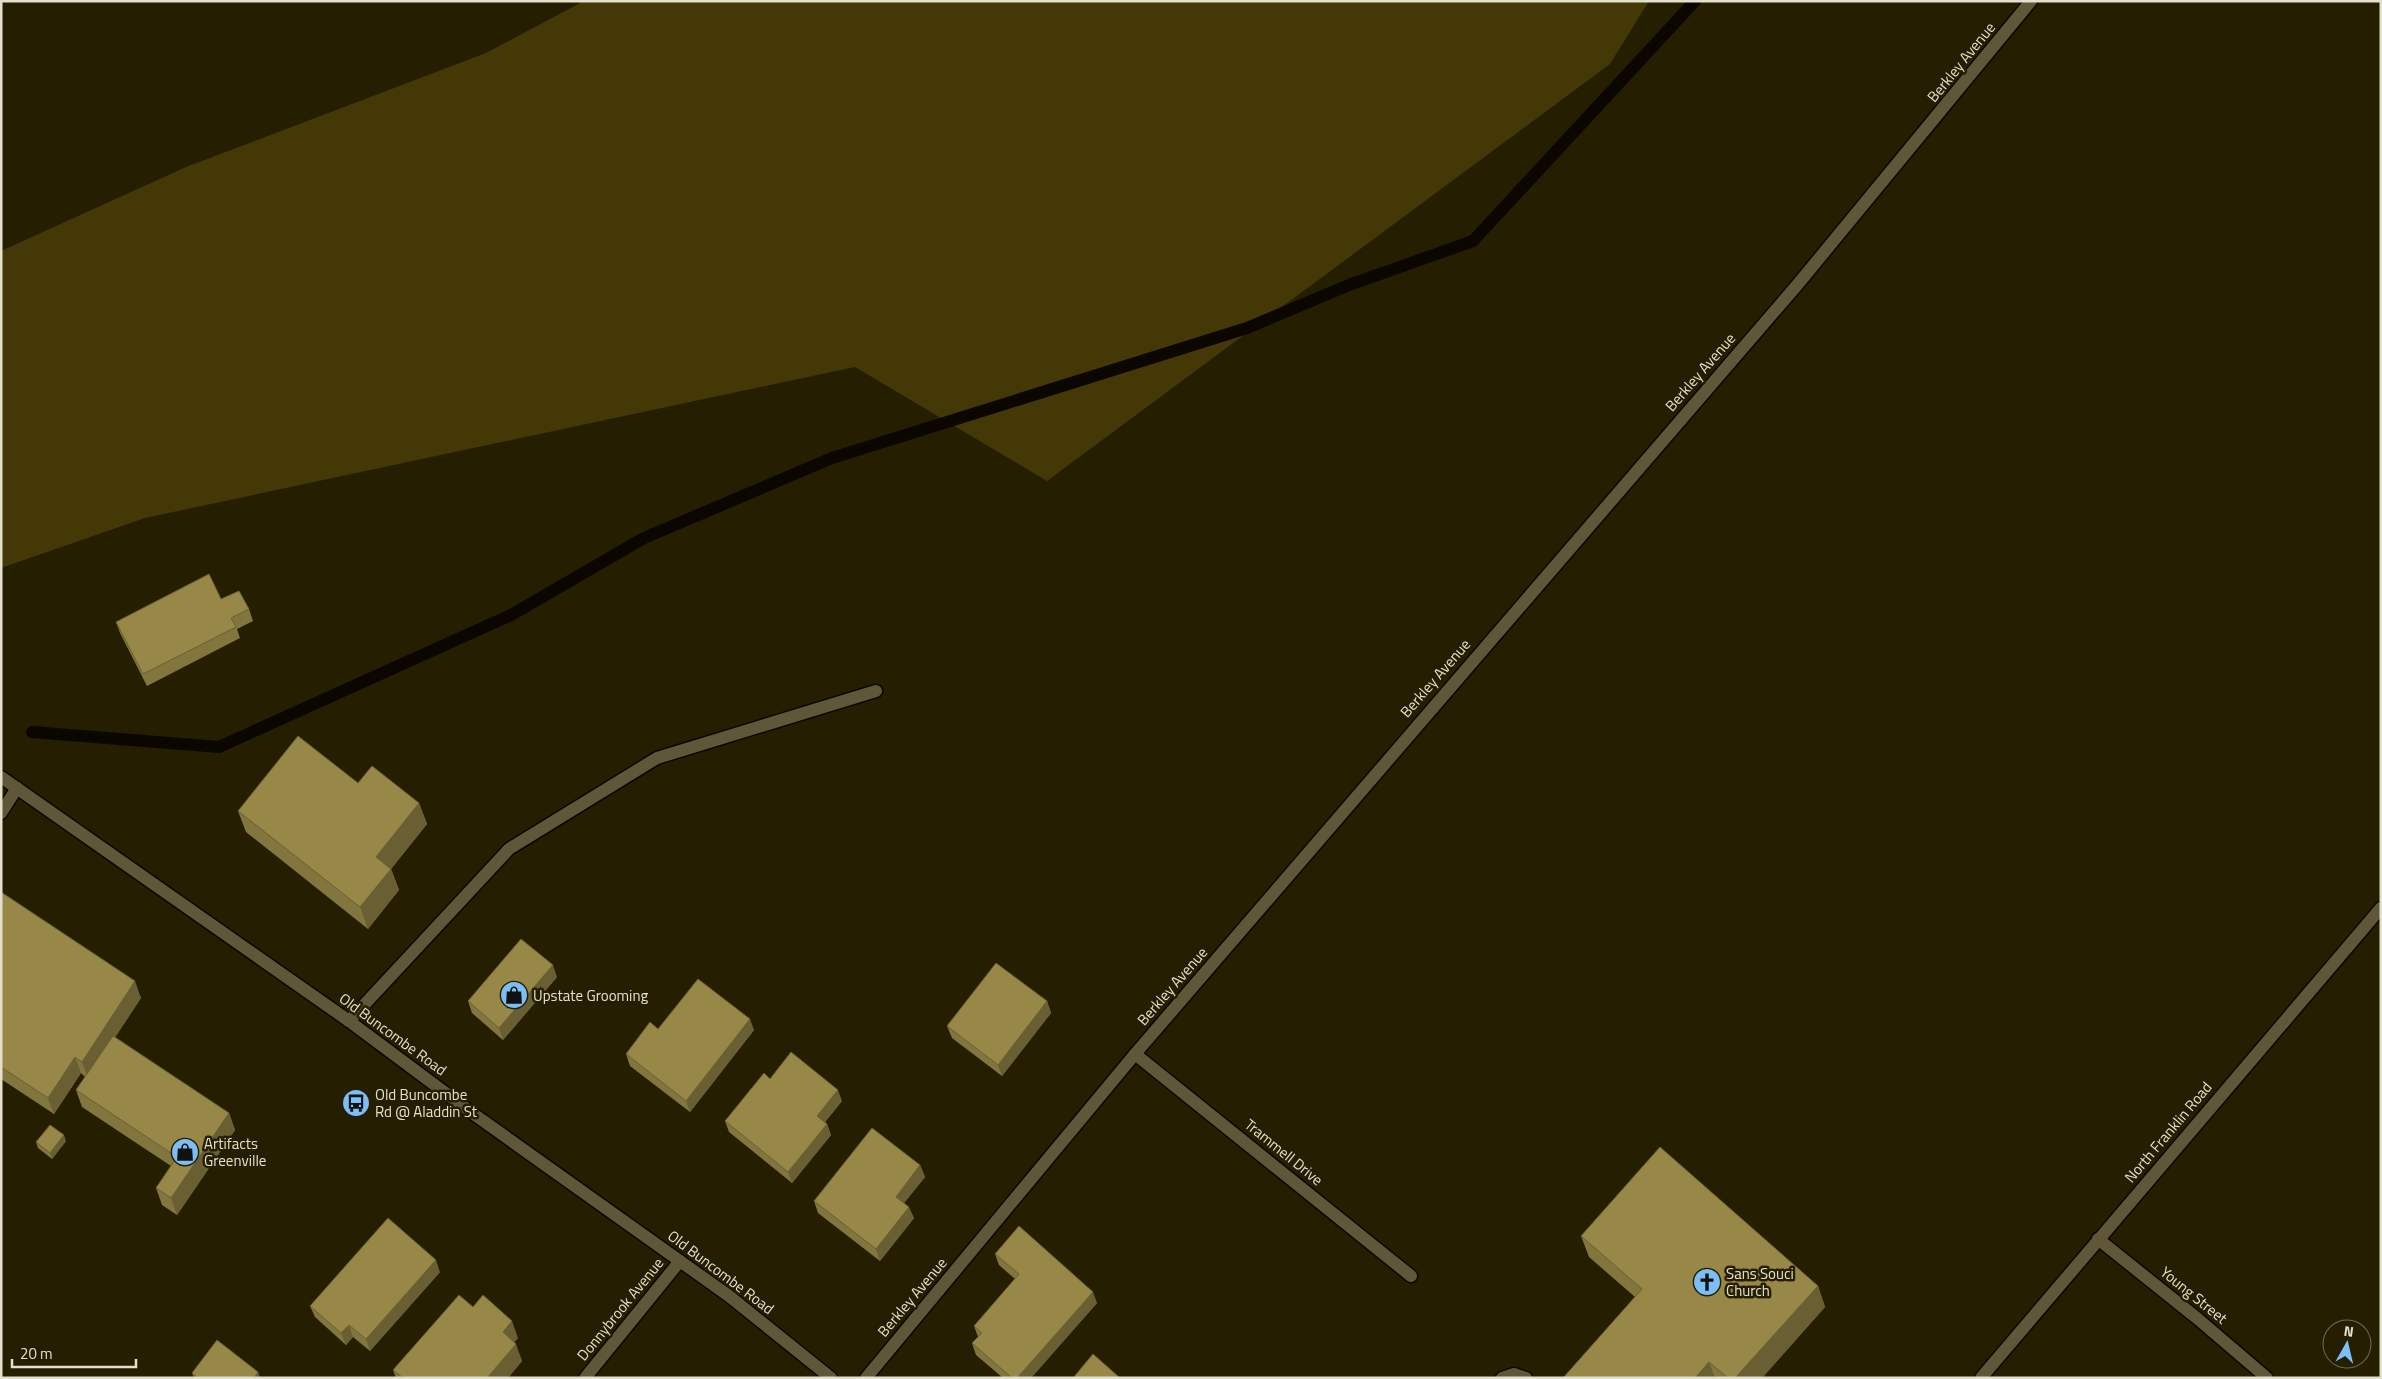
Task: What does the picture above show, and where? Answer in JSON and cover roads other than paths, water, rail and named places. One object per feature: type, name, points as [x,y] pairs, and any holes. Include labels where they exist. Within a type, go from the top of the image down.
[{"type":"street","name":"Berkley Avenue","points":[[866,1378],[1135,1054],[1798,284],[2031,1]]},
{"type":"street","points":[[349,1021],[509,849],[657,758],[876,691]]},
{"type":"street","name":"Old Buncombe Road","points":[[1,778],[349,1021],[476,1115],[680,1261],[832,1378]]},
{"type":"street","points":[[1,813],[17,788]]},
{"type":"street","name":"North Franklin Road","points":[[1981,1378],[2381,908]]},
{"type":"street","name":"Trammell Drive","points":[[1135,1054],[1412,1276]]},
{"type":"street","name":"Young Street","points":[[2098,1239],[2198,1319],[2267,1378]]},
{"type":"street","name":"Donnybrook Avenue","points":[[585,1378],[680,1261]]},
{"type":"street","points":[[1502,1378],[1514,1374],[1526,1378]]},
{"type":"waterway","points":[[32,732],[219,747],[511,615],[644,538],[832,458],[1247,328],[1349,285],[1473,241],[1695,1]]},
{"type":"place","name":"Upstate Grooming","points":[[514,995]]},
{"type":"place","name":"Old Buncombe Rd @ Aladdin St","points":[[356,1103]]},
{"type":"place","name":"Artifacts Greenville","points":[[185,1152]]},
{"type":"place","name":"Sans Souci Church","points":[[1707,1282]]}]
